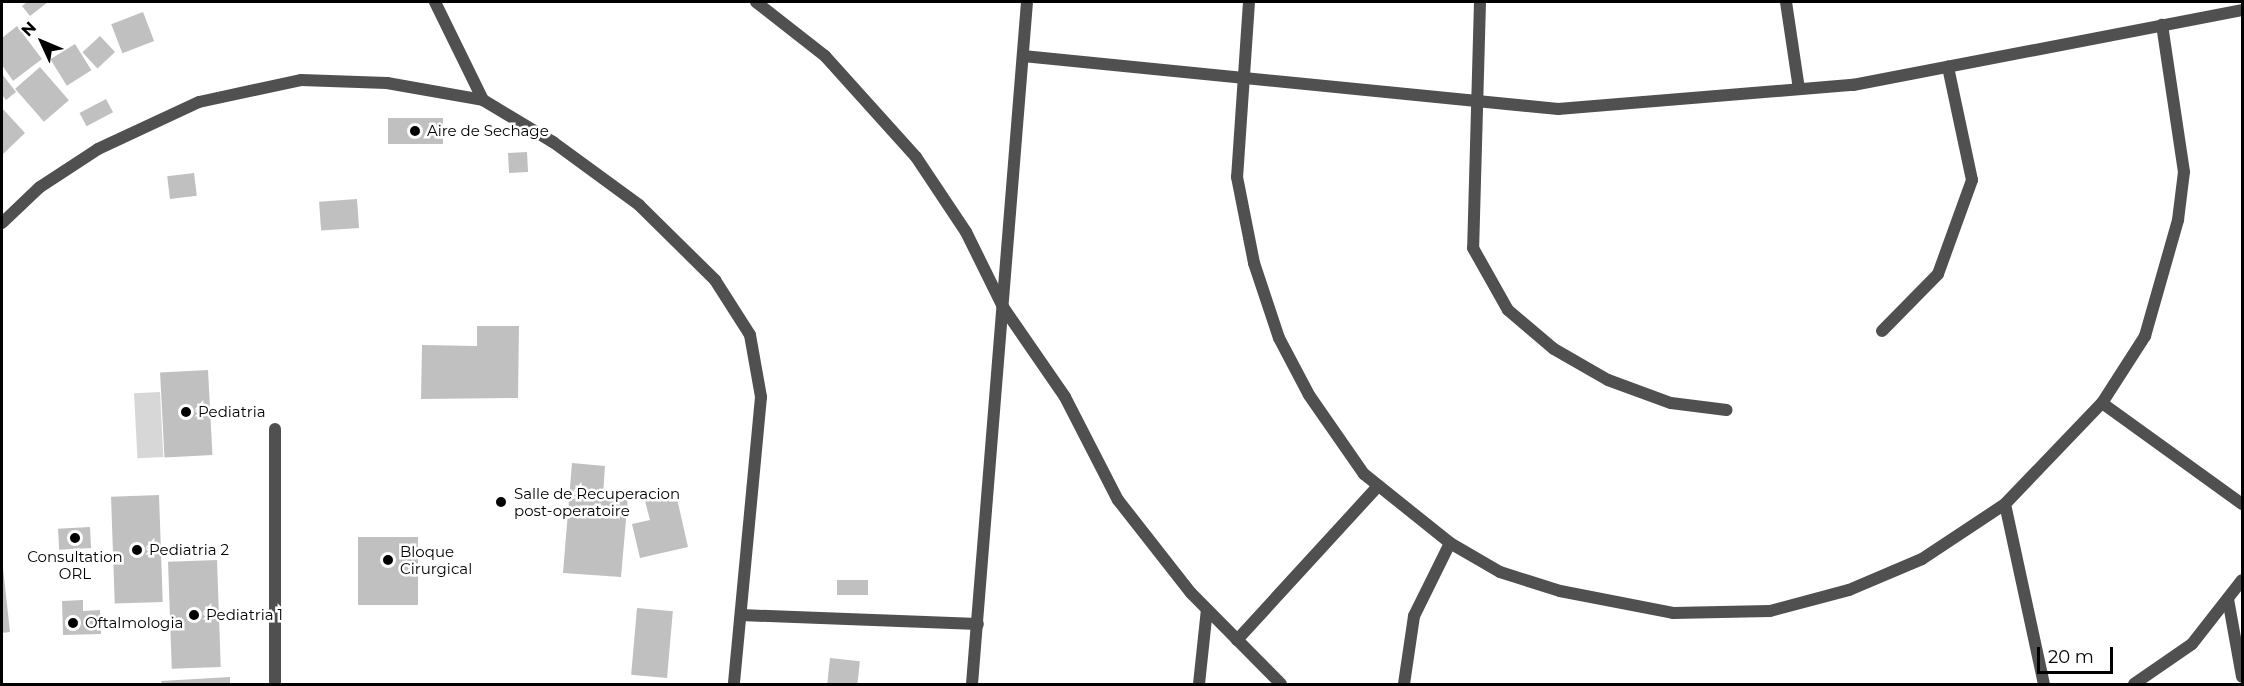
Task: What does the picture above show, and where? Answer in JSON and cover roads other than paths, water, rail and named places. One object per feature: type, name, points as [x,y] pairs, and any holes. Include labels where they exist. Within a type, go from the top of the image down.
[{"type":"street","points":[[435,2],[483,100]]},
{"type":"street","points":[[756,2],[825,56],[916,157],[966,232],[1003,307],[1065,397],[1118,500],[1207,609],[1281,684]]},
{"type":"street","points":[[972,684],[1027,2]]},
{"type":"street","points":[[1249,2],[1237,177],[1254,263],[1280,338],[1309,395],[1378,486],[1450,543],[1500,572],[1560,591],[1673,614],[1770,611],[1849,590],[1922,559],[2005,504],[2102,403],[2145,336],[2178,220],[2184,172],[2162,25]]},
{"type":"street","points":[[1480,2],[1474,100],[1473,248],[1508,310],[1554,349],[1608,380],[1671,403],[1727,410]]},
{"type":"street","points":[[1786,2],[1799,90]]},
{"type":"street","points":[[1023,56],[1243,75],[1558,109],[1799,90],[1948,67],[2242,10]]},
{"type":"street","points":[[1882,331],[1938,274],[1972,180],[1948,67]]},
{"type":"street","points":[[2,223],[40,187],[98,148],[199,102],[301,80],[387,83],[483,100],[554,142],[639,205],[715,280],[750,335],[761,397],[734,684]]},
{"type":"street","points":[[2102,403],[2242,504]]},
{"type":"street","points":[[275,429],[275,684]]},
{"type":"street","points":[[1237,640],[1378,486]]},
{"type":"street","points":[[2005,504],[2044,684]]},
{"type":"street","points":[[1404,684],[1414,616],[1450,543]]},
{"type":"street","points":[[2134,684],[2192,644],[2242,580]]},
{"type":"street","points":[[2228,599],[2242,677]]},
{"type":"street","points":[[1199,684],[1207,609]]},
{"type":"street","points":[[741,615],[978,624]]},
{"type":"place","name":"Aire de Sechage","points":[[415,131]]},
{"type":"place","name":"Pediatria","points":[[186,412]]},
{"type":"place","name":"Salle de Recuperacion post-operatoire","points":[[501,502]]},
{"type":"place","name":"Consultation ORL","points":[[75,538]]},
{"type":"place","name":"Pediatria 2","points":[[137,550]]},
{"type":"place","name":"Bloque Cirurgical","points":[[388,560]]},
{"type":"place","name":"Pediatria 1","points":[[194,615]]},
{"type":"place","name":"Oftalmologia","points":[[73,623]]}]
